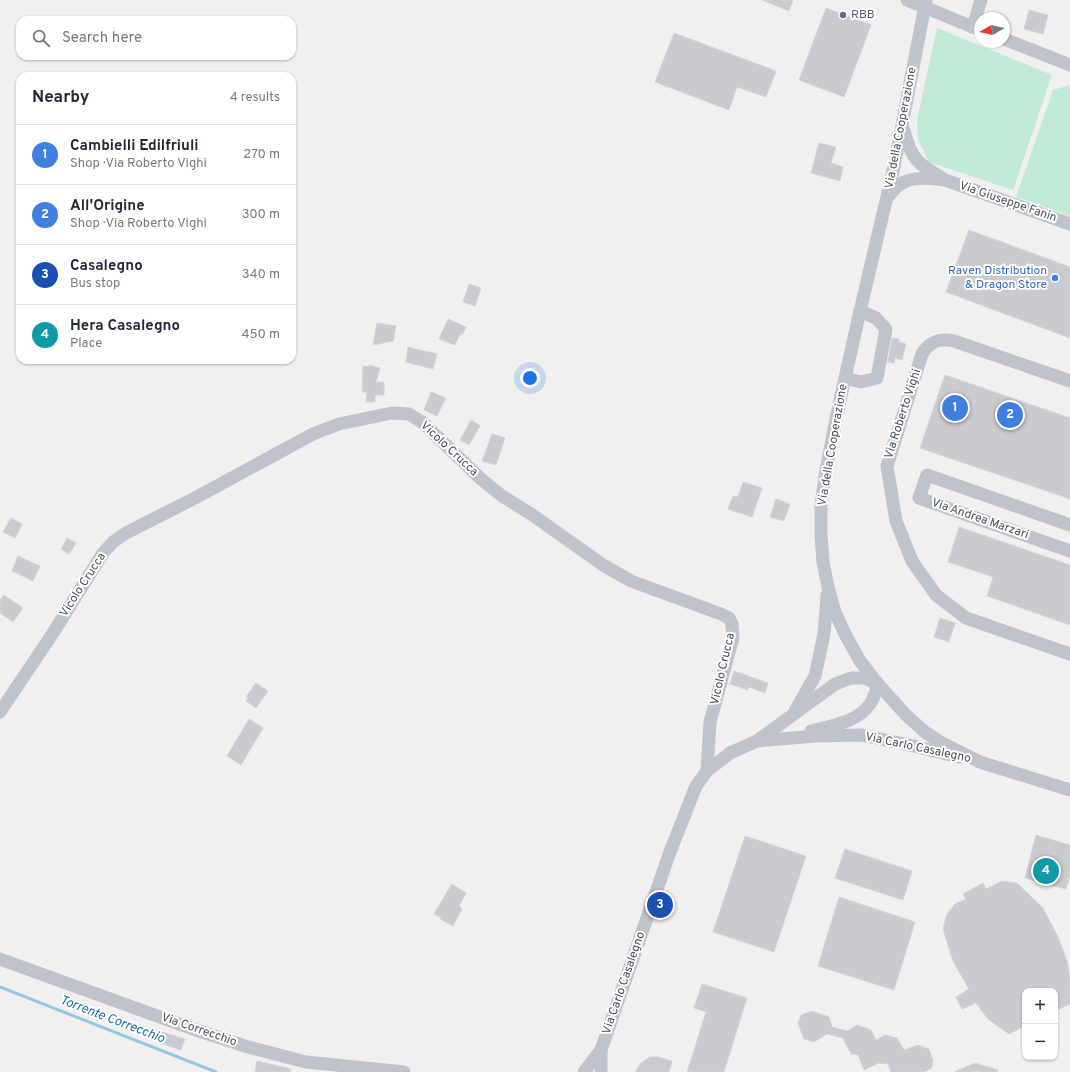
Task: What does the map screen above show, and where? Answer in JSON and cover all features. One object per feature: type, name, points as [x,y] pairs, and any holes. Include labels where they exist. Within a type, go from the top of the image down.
[{"type":"street","points":[[907,0],[925,4],[974,27]]},
{"type":"street","points":[[979,12],[981,0]]},
{"type":"street","name":"Via della Cooperazione","points":[[925,4],[888,198],[860,311],[828,461],[821,506],[823,562],[835,612],[845,634],[860,660],[878,684],[906,715],[925,732],[940,742],[980,762],[1070,790]]},
{"type":"street","points":[[1010,41],[1070,65]]},
{"type":"street","name":"Via Giuseppe Fanin","points":[[903,125],[908,147],[918,163]]},
{"type":"street","name":"Via Giuseppe Fanin","points":[[895,164],[912,160],[945,180]]},
{"type":"street","points":[[895,164],[905,176],[914,179]]},
{"type":"street","name":"Via Giuseppe Fanin","points":[[888,198],[899,185],[914,179],[930,178],[945,180],[1070,224]]},
{"type":"street","points":[[845,378],[861,382],[877,378],[886,330],[876,318],[860,311]]},
{"type":"street","name":"Via Roberto Vighi","points":[[1070,381],[954,341],[935,341],[926,348],[922,354],[887,466],[896,521],[912,561],[936,595],[966,618],[1070,654]]},
{"type":"street","name":"Vicolo Crucca","points":[[0,712],[103,553],[113,542],[126,533],[195,498],[313,434],[339,424],[392,413],[409,414],[422,422],[481,479],[502,496],[531,514],[602,565],[631,581],[704,607],[729,618],[732,624],[733,638],[710,722],[707,771]]},
{"type":"street","name":"Via Andrea Marzari","points":[[1070,525],[927,475],[919,498],[1070,551]]},
{"type":"street","name":"Via Carlo Casalegno","points":[[794,713],[815,676],[824,634],[828,587]]},
{"type":"street","name":"Via Carlo Casalegno","points":[[584,1072],[600,1050],[670,852],[696,786],[707,771],[730,753],[757,741],[835,684],[851,678],[864,678],[878,684],[871,704],[859,716],[785,738]]},
{"type":"street","name":"Via Carlo Casalegno","points":[[757,741],[816,736],[861,736],[905,744],[980,762]]},
{"type":"street","name":"Via Correcchio","points":[[0,959],[248,1047],[306,1062],[404,1072]]},
{"type":"street","name":"Via Carlo Casalegno","points":[[600,1050],[601,1072]]},
{"type":"green space","points":[[937,28],[974,43],[974,48],[986,48],[1052,75],[1013,190],[929,162],[918,140],[917,120]]},
{"type":"green space","points":[[1070,85],[1070,216],[1016,197],[1053,90]]},
{"type":"building","points":[[762,0],[793,0],[789,11]]},
{"type":"building","points":[[826,8],[871,25],[844,97],[799,80]]},
{"type":"building","points":[[1029,10],[1048,15],[1043,34],[1024,29]]},
{"type":"building","points":[[674,33],[776,71],[766,97],[737,87],[729,110],[655,82]]},
{"type":"building","points":[[819,143],[836,147],[831,163],[843,167],[840,181],[811,173]]},
{"type":"building","points":[[969,230],[1070,267],[1070,338],[946,292]]},
{"type":"building","points":[[469,284],[481,288],[475,306],[463,302]]},
{"type":"building","points":[[448,319],[466,327],[462,335],[460,334],[455,345],[439,339]]},
{"type":"building","points":[[377,323],[396,326],[393,341],[373,345]]},
{"type":"building","points":[[892,338],[899,339],[899,342],[906,344],[902,360],[895,358],[894,363],[888,362]]},
{"type":"building","points":[[408,347],[437,354],[433,369],[406,362]]},
{"type":"building","points":[[369,365],[380,368],[376,382],[384,382],[384,395],[375,395],[375,402],[366,402],[367,392],[362,392],[363,366],[369,367]]},
{"type":"building","points":[[945,375],[1070,418],[1070,499],[920,448]]},
{"type":"building","points":[[431,392],[446,398],[437,416],[424,410]]},
{"type":"building","points":[[471,420],[480,426],[469,445],[460,440]]},
{"type":"building","points":[[492,434],[505,438],[496,465],[482,461]]},
{"type":"building","points":[[743,482],[762,488],[752,517],[728,509],[733,496],[738,497]]},
{"type":"building","points":[[776,499],[790,504],[784,521],[770,517]]},
{"type":"building","points":[[11,518],[22,524],[15,538],[3,532]]},
{"type":"building","points":[[959,527],[1070,565],[1070,625],[987,596],[993,577],[948,562]]},
{"type":"building","points":[[67,538],[76,543],[69,554],[61,549]]},
{"type":"building","points":[[18,556],[40,566],[33,581],[12,571]]},
{"type":"building","points":[[4,595],[23,608],[13,622],[0,613],[0,600]]},
{"type":"building","points":[[940,618],[955,623],[949,642],[934,637]]},
{"type":"building","points":[[734,671],[768,683],[765,693],[749,687],[748,690],[730,684]]},
{"type":"building","points":[[256,683],[268,691],[256,708],[246,701],[248,698],[246,697]]},
{"type":"building","points":[[249,719],[263,728],[241,765],[227,756]]},
{"type":"building","points":[[1036,835],[1070,845],[1070,875],[1066,889],[1025,878]]},
{"type":"building","points":[[745,836],[806,856],[774,952],[713,932]]},
{"type":"building","points":[[845,849],[912,871],[903,900],[835,878]]},
{"type":"building","points":[[1002,881],[1017,883],[1043,908],[1058,937],[1067,961],[1070,979],[1070,1004],[1058,1010],[1058,988],[1022,988],[1022,1028],[1009,1034],[988,1019],[976,1003],[962,1009],[956,997],[969,989],[953,961],[943,929],[947,914],[955,904],[966,899],[963,894],[983,883],[986,889]]},
{"type":"building","points":[[452,884],[466,893],[459,906],[462,909],[453,926],[434,914]]},
{"type":"building","points":[[839,897],[915,922],[894,990],[818,966]]},
{"type":"building","points":[[702,984],[747,998],[724,1072],[687,1072],[706,1012],[694,1008]]},
{"type":"building","points":[[812,1011],[829,1017],[832,1027],[847,1031],[857,1025],[871,1030],[876,1040],[885,1035],[897,1038],[904,1050],[918,1045],[929,1049],[933,1061],[932,1068],[924,1072],[891,1072],[888,1064],[879,1063],[864,1070],[858,1055],[851,1054],[843,1038],[827,1034],[814,1042],[804,1039],[798,1023],[801,1015]]},
{"type":"building","points":[[149,1028],[185,1039],[181,1050],[146,1038]]},
{"type":"building","points":[[650,1057],[658,1057],[672,1061],[669,1072],[635,1072],[641,1063]]},
{"type":"building","points":[[257,1061],[291,1069],[290,1072],[255,1072]]},
{"type":"building","points":[[975,1063],[998,1070],[998,1072],[954,1072]]},
{"type":"waterway","name":"Torrente Correcchio","points":[[0,987],[216,1072]]},
{"type":"place","name":"RBB","points":[[843,15]]},
{"type":"place","name":"Raven Distribution & Dragon Store","points":[[1055,278]]},
{"type":"place","name":"Cambielli Edilfriuli","points":[[955,408]]},
{"type":"place","name":"All'Origine","points":[[1010,415]]},
{"type":"place","name":"Hera Casalegno","points":[[1046,871]]},
{"type":"place","name":"Casalegno","points":[[660,905]]}]
